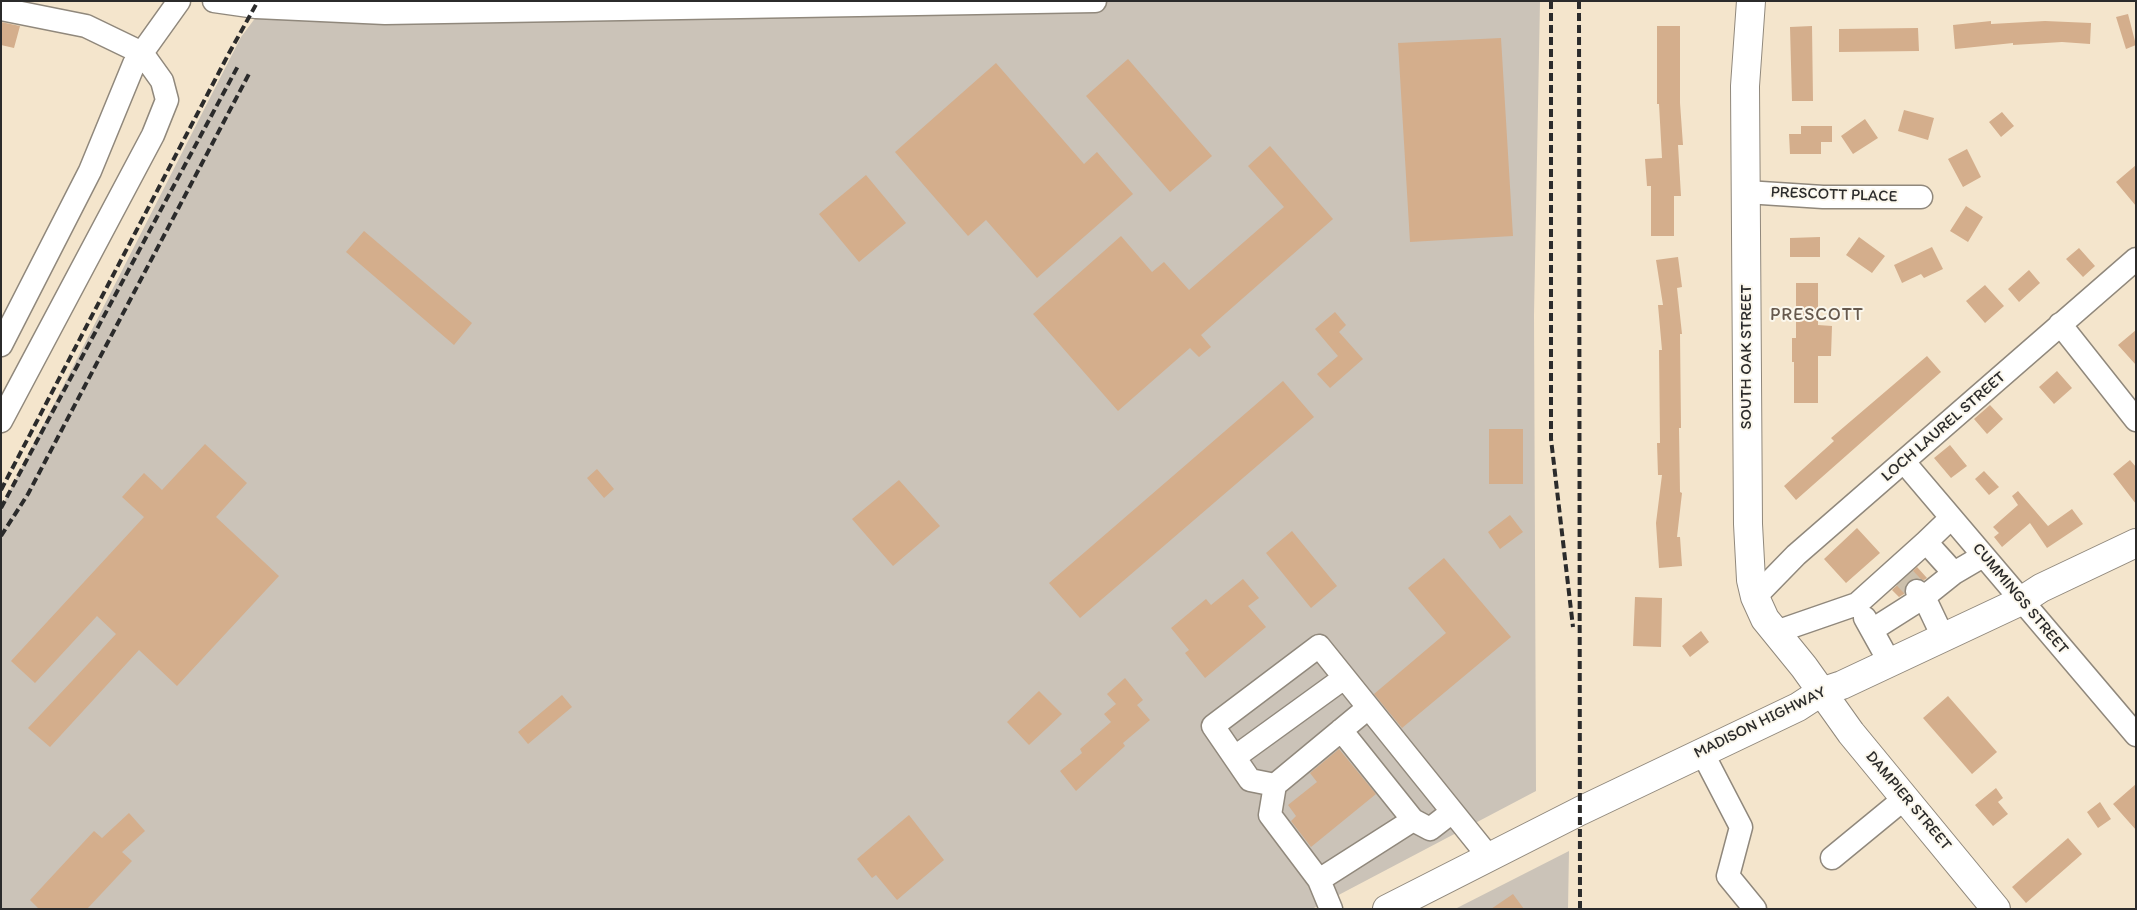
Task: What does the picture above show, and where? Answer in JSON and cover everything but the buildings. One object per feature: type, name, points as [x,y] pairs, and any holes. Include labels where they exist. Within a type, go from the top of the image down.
[{"type":"main road","name":"SOUTH OAK STREET","points":[[1751,1],[1745,86],[1748,524],[1751,580],[1760,609],[1821,692]]},
{"type":"main road","name":"MADISON HIGHWAY","points":[[1387,909],[1488,857],[1798,707],[1821,692],[1842,685],[2020,601],[2050,583],[2136,543]]},
{"type":"main road","name":"DAMPIER STREET","points":[[1821,692],[1851,734],[1906,798],[1996,909]]},
{"type":"street","points":[[1,345],[90,171],[134,64],[179,1]]},
{"type":"street","points":[[214,1],[256,7],[385,13],[808,4],[1095,1]]},
{"type":"street","points":[[1,10],[86,26],[142,53],[162,81],[167,100],[154,135],[1,421]]},
{"type":"street","name":"PRESCOTT PLACE","points":[[1746,192],[1823,197],[1921,197]]},
{"type":"street","name":"LOCH LAUREL STREET","points":[[1755,597],[1796,555],[2136,259]]},
{"type":"street","points":[[2060,324],[2136,420]]},
{"type":"street","name":"CUMMINGS STREET","points":[[1904,462],[2020,601],[2136,735]]},
{"type":"street","points":[[1872,630],[1910,583],[1926,542],[1951,518]]},
{"type":"street","points":[[1926,542],[1954,574]]},
{"type":"street","points":[[1776,632],[1857,604],[1910,583],[1954,574],[1983,556]]},
{"type":"street","points":[[1910,583],[1943,637]]},
{"type":"street","points":[[1857,604],[1890,662]]},
{"type":"street","points":[[1275,785],[1250,780],[1213,726],[1319,646],[1488,857]]},
{"type":"street","points":[[1235,757],[1344,678]]},
{"type":"street","points":[[1331,909],[1319,880],[1270,815],[1275,785],[1368,708]]},
{"type":"street","points":[[1341,730],[1412,820],[1430,829],[1452,812]]},
{"type":"street","points":[[1702,752],[1741,827],[1728,876],[1756,909]]},
{"type":"street","points":[[1832,858],[1906,798]]},
{"type":"street","points":[[1319,880],[1412,820]]},
{"type":"shaded area","points":[[268,1],[1540,1],[1534,315],[1536,791],[1312,909],[1,909],[1,508],[241,37]]},
{"type":"shaded area","points":[[1569,851],[1568,909],[1455,909]]},
{"type":"tunnel","points":[[1902,575],[1917,591]]},
{"type":"railway","points":[[1,490],[258,1]]},
{"type":"railway","points":[[1551,1],[1551,439],[1573,627]]},
{"type":"railway","points":[[1579,1],[1580,909]]},
{"type":"railway","points":[[1,508],[238,66]]},
{"type":"railway","points":[[1,536],[28,494],[250,72]]},
{"type":"district","name":"PRESCOTT","points":[[1817,315]]}]
